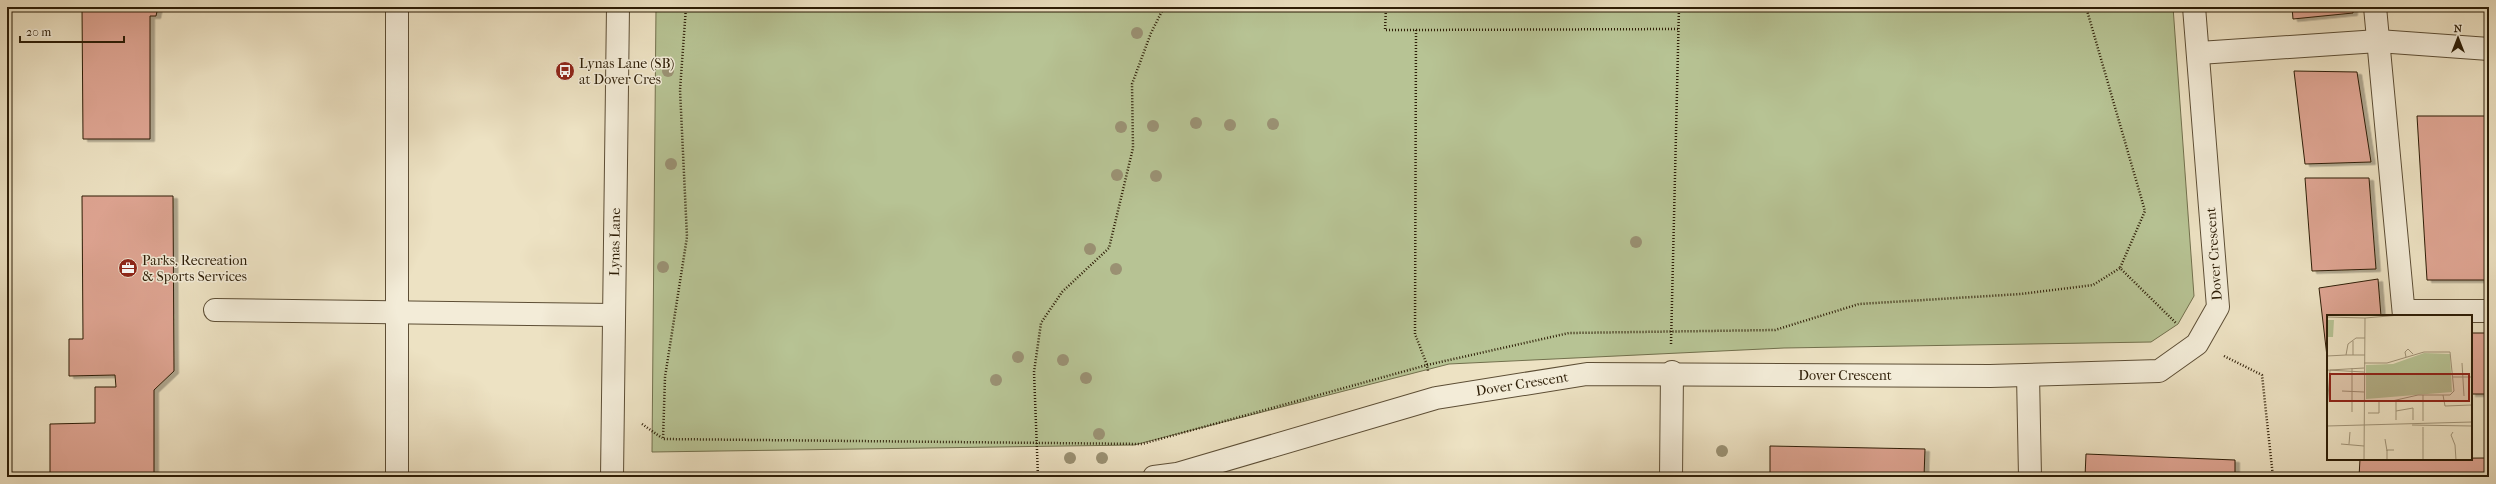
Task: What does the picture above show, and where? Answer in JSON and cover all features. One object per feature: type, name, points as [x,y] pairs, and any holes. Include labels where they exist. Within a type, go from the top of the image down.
[{"type":"street","points":[[397,7],[397,477]]},
{"type":"street","name":"Lynas Lane","points":[[612,477],[618,7]]},
{"type":"street","name":"Dover Crescent","points":[[1154,477],[1177,475],[1436,398],[1587,374],[1672,372],[2028,375],[2159,371],[2197,344],[2218,307],[2199,53],[2194,7]]},
{"type":"street","points":[[2375,7],[2404,313],[2489,311]]},
{"type":"street","points":[[2199,53],[2378,41],[2489,49]]},
{"type":"street","points":[[215,310],[397,311],[614,315]]},
{"type":"street","points":[[1671,477],[1672,372]]},
{"type":"street","points":[[2028,375],[2030,477]]},
{"type":"path","points":[[686,7],[680,90],[687,237],[665,377],[663,439],[1142,444],[1427,365],[1569,333],[1775,330],[1859,304],[2021,294],[2093,285],[2120,268],[2145,211],[2086,7]]},
{"type":"path","points":[[1038,477],[1034,372],[1041,323],[1062,292],[1109,248],[1133,148],[1132,84],[1151,33],[1164,7]]},
{"type":"path","points":[[1386,7],[1385,30],[1679,29]]},
{"type":"path","points":[[1672,372],[1671,331],[1679,7]]},
{"type":"path","points":[[1416,30],[1414,334],[1427,365],[1428,377],[1436,398]]},
{"type":"path","points":[[2120,268],[2197,344],[2262,375],[2273,477]]},
{"type":"green space","points":[[656,7],[2173,7],[2194,296],[2178,324],[2151,342],[1784,348],[1449,364],[1134,445],[652,452]]},
{"type":"building","points":[[82,7],[158,7],[156,16],[150,16],[150,139],[83,139]]},
{"type":"building","points":[[2292,7],[2353,7],[2353,13],[2293,19]]},
{"type":"building","points":[[2294,71],[2357,72],[2371,162],[2305,164]]},
{"type":"building","points":[[2417,116],[2489,116],[2489,280],[2427,280]]},
{"type":"building","points":[[2305,178],[2369,178],[2376,269],[2312,271]]},
{"type":"building","name":"Parks, Recreation & Sports Services","points":[[82,196],[173,196],[174,371],[154,390],[154,477],[50,477],[50,424],[95,423],[95,387],[116,387],[115,375],[69,376],[69,339],[83,339]]},
{"type":"building","points":[[2378,279],[2381,315],[2327,315],[2327,356],[2319,288]]},
{"type":"building","points":[[2472,333],[2489,333],[2489,394],[2472,394]]},
{"type":"building","points":[[1770,446],[1925,449],[1924,477],[1770,477]]},
{"type":"building","points":[[2086,454],[2235,460],[2235,477],[2085,477]]},
{"type":"building","points":[[2472,458],[2485,458],[2485,477],[2359,477],[2360,460],[2472,460]]},
{"type":"building","points":[[1519,475],[1573,477],[1519,477]]},
{"type":"place","name":"Lynas Lane (SB) at Dover Cres","points":[[565,71]]},
{"type":"place","name":"Parks, Recreation & Sports Services","points":[[128,268]]}]
